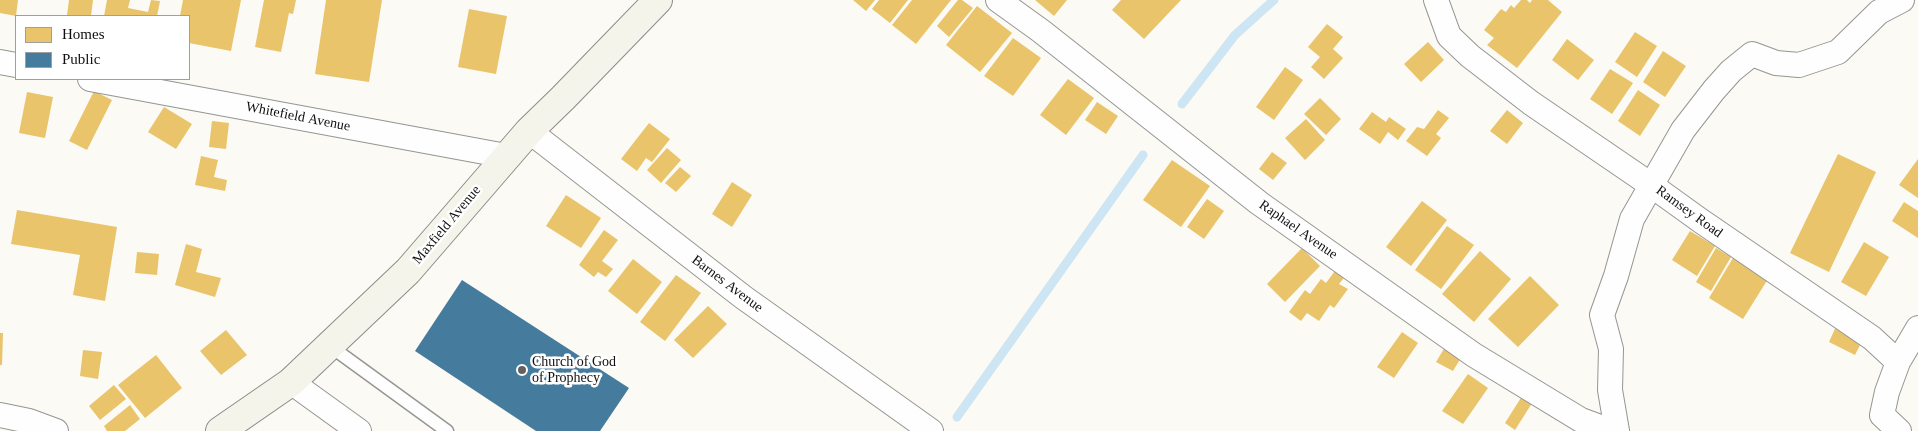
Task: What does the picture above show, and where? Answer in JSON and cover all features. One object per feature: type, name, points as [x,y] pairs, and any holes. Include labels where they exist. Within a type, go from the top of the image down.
[{"type":"main road","name":"Maxfield Avenue","points":[[220,431],[291,382],[408,270],[529,131],[658,0]]},
{"type":"street","name":"Raphael Avenue","points":[[998,0],[1041,31],[1259,203],[1474,355],[1581,420],[1617,431]]},
{"type":"street","name":"Ramsey Road","points":[[1436,0],[1449,36],[1470,56],[1531,103],[1651,185],[1701,222],[1872,338],[1898,362]]},
{"type":"street","points":[[1617,431],[1610,390],[1610,349],[1602,315],[1616,276],[1632,220],[1683,130],[1731,71],[1752,54],[1776,63],[1799,65],[1838,52],[1879,12],[1902,0]]},
{"type":"street","points":[[0,62],[15,65]]},
{"type":"street","name":"Whitefield Avenue","points":[[95,80],[506,156]]},
{"type":"street","name":"Barnes Avenue","points":[[529,131],[743,297],[931,431]]},
{"type":"street","points":[[1899,431],[1882,415],[1898,362],[1918,328]]},
{"type":"street","points":[[291,382],[359,431]]},
{"type":"street","points":[[0,415],[28,421],[56,431]]},
{"type":"lane","points":[[330,346],[447,431]]},
{"type":"building: Homes","points":[[0,0],[18,0],[15,16],[0,13]]},
{"type":"building: Homes","points":[[69,0],[93,0],[91,15],[67,15]]},
{"type":"building: Homes","points":[[107,0],[130,0],[128,8],[148,12],[151,0],[160,1],[157,15],[104,15]]},
{"type":"building: Homes","points":[[183,0],[241,0],[231,51],[190,43],[190,15],[180,15]]},
{"type":"building: Homes","points":[[264,0],[296,0],[293,14],[289,13],[281,52],[255,47]]},
{"type":"building: Homes","points":[[326,0],[382,0],[369,82],[315,74]]},
{"type":"building: Homes","points":[[853,0],[875,0],[866,11]]},
{"type":"building: Homes","points":[[879,0],[908,0],[890,23],[872,9]]},
{"type":"building: Homes","points":[[912,0],[951,0],[916,44],[892,25]]},
{"type":"building: Homes","points":[[958,0],[962,0],[973,8],[949,37],[937,26]]},
{"type":"building: Homes","points":[[1035,0],[1067,0],[1054,16]]},
{"type":"building: Homes","points":[[1121,0],[1181,0],[1144,39],[1112,10]]},
{"type":"building: Homes","points":[[1521,0],[1527,0],[1530,3],[1532,0],[1548,0],[1562,12],[1517,68],[1487,45],[1494,38],[1484,30],[1501,9],[1506,12],[1511,5],[1514,8]]},
{"type":"building: Homes","points":[[977,6],[1012,33],[980,72],[946,45]]},
{"type":"building: Homes","points":[[469,9],[507,16],[496,74],[458,67]]},
{"type":"building: Homes","points":[[1327,24],[1343,37],[1333,49],[1343,58],[1324,79],[1311,67],[1320,57],[1308,47]]},
{"type":"building: Homes","points":[[1635,32],[1657,46],[1637,77],[1615,62]]},
{"type":"building: Homes","points":[[1013,38],[1041,58],[1013,96],[984,76]]},
{"type":"building: Homes","points":[[1567,39],[1594,60],[1578,80],[1552,60]]},
{"type":"building: Homes","points":[[1428,42],[1444,60],[1421,82],[1404,64]]},
{"type":"building: Homes","points":[[1663,51],[1686,66],[1665,97],[1643,82]]},
{"type":"building: Homes","points":[[1285,67],[1303,80],[1274,120],[1256,107]]},
{"type":"building: Homes","points":[[1610,69],[1633,83],[1612,114],[1590,99]]},
{"type":"building: Homes","points":[[1068,79],[1094,98],[1066,135],[1040,115]]},
{"type":"building: Homes","points":[[1638,90],[1660,105],[1640,136],[1618,121]]},
{"type":"building: Homes","points":[[94,91],[112,100],[87,150],[69,141]]},
{"type":"building: Homes","points":[[27,92],[53,97],[45,138],[19,133]]},
{"type":"building: Homes","points":[[1320,98],[1341,119],[1326,135],[1304,114]]},
{"type":"building: Homes","points":[[1097,102],[1118,116],[1106,134],[1085,120]]},
{"type":"building: Homes","points":[[164,107],[192,124],[176,149],[148,132]]},
{"type":"building: Homes","points":[[1438,110],[1449,118],[1436,134],[1441,138],[1427,156],[1406,141],[1417,127],[1424,129]]},
{"type":"building: Homes","points":[[1507,110],[1523,123],[1507,144],[1490,131]]},
{"type":"building: Homes","points":[[1372,112],[1386,122],[1389,117],[1406,129],[1398,140],[1388,132],[1380,144],[1359,129]]},
{"type":"building: Homes","points":[[1306,119],[1325,140],[1305,160],[1285,138]]},
{"type":"building: Homes","points":[[212,121],[229,123],[226,149],[209,147]]},
{"type":"building: Homes","points":[[649,123],[670,139],[652,162],[646,158],[637,171],[621,159]]},
{"type":"building: Homes","points":[[667,148],[681,160],[661,183],[647,170]]},
{"type":"building: Homes","points":[[1272,152],[1287,163],[1273,180],[1259,169]]},
{"type":"building: Homes","points":[[1838,154],[1876,172],[1829,272],[1790,253]]},
{"type":"building: Homes","points":[[201,156],[218,160],[214,177],[227,180],[225,191],[195,185]]},
{"type":"building: Homes","points":[[1918,159],[1918,198],[1899,185]]},
{"type":"building: Homes","points":[[1172,160],[1210,186],[1181,227],[1143,200]]},
{"type":"building: Homes","points":[[680,167],[691,176],[676,192],[665,183]]},
{"type":"building: Homes","points":[[732,182],[752,195],[732,227],[712,214]]},
{"type":"building: Homes","points":[[566,195],[601,218],[581,248],[546,226]]},
{"type":"building: Homes","points":[[1207,199],[1224,211],[1204,239],[1187,227]]},
{"type":"building: Homes","points":[[1422,201],[1447,220],[1411,266],[1386,247]]},
{"type":"building: Homes","points":[[1904,202],[1918,211],[1918,238],[1892,221]]},
{"type":"building: Homes","points":[[17,210],[117,227],[105,301],[73,295],[80,255],[11,244]]},
{"type":"building: Homes","points":[[1447,226],[1474,245],[1441,289],[1415,270]]},
{"type":"building: Homes","points":[[604,230],[618,240],[602,261],[613,269],[606,277],[598,272],[594,277],[579,265]]},
{"type":"building: Homes","points":[[1690,231],[1715,246],[1697,276],[1672,260]]},
{"type":"building: Homes","points":[[1864,242],[1889,257],[1866,296],[1841,282]]},
{"type":"building: Homes","points":[[186,244],[202,249],[196,272],[221,278],[215,297],[175,285]]},
{"type":"building: Homes","points":[[1302,248],[1320,266],[1285,302],[1267,284]]},
{"type":"building: Homes","points":[[1716,248],[1731,257],[1711,291],[1696,282]]},
{"type":"building: Homes","points":[[1480,251],[1511,279],[1474,322],[1442,294]]},
{"type":"building: Homes","points":[[137,252],[159,254],[157,275],[135,273]]},
{"type":"building: Homes","points":[[1733,258],[1768,279],[1743,319],[1709,298]]},
{"type":"building: Homes","points":[[633,259],[662,282],[637,314],[608,291]]},
{"type":"building: Homes","points":[[1337,268],[1347,274],[1339,284],[1348,289],[1334,308],[1330,305],[1319,321],[1307,313],[1301,321],[1289,312],[1305,290],[1310,294],[1321,279],[1326,283]]},
{"type":"building: Homes","points":[[676,275],[701,293],[665,341],[640,322]]},
{"type":"building: Homes","points":[[1530,276],[1559,305],[1518,347],[1488,319]]},
{"type":"building: Homes","points":[[708,306],[727,324],[693,358],[674,340]]},
{"type":"building: Homes","points":[[1838,322],[1865,335],[1855,355],[1829,342]]},
{"type":"building: Homes","points":[[226,330],[247,355],[221,375],[200,351]]},
{"type":"building: Homes","points":[[1402,332],[1418,343],[1394,378],[1377,367]]},
{"type":"building: Homes","points":[[0,333],[3,333],[2,365],[0,365]]},
{"type":"building: Homes","points":[[1445,347],[1462,356],[1453,371],[1436,362]]},
{"type":"building: Homes","points":[[83,350],[102,352],[98,379],[80,376]]},
{"type":"building: Homes","points":[[156,355],[182,388],[145,418],[118,385]]},
{"type":"building: Homes","points":[[1468,374],[1488,388],[1463,424],[1442,411]]},
{"type":"building: Homes","points":[[114,385],[126,399],[100,420],[89,406]]},
{"type":"building: Homes","points":[[1524,393],[1534,400],[1515,430],[1505,423]]},
{"type":"building: Homes","points":[[130,405],[140,419],[125,431],[107,431],[104,426]]},
{"type":"building: Public","name":"Church of God of Prophecy","points":[[462,280],[629,388],[600,431],[536,431],[415,351]]},
{"type":"waterway","points":[[1182,104],[1235,35],[1274,0]]},
{"type":"waterway","points":[[957,417],[1143,155]]},
{"type":"place","name":"Church of God of Prophecy","points":[[522,370]]}]
